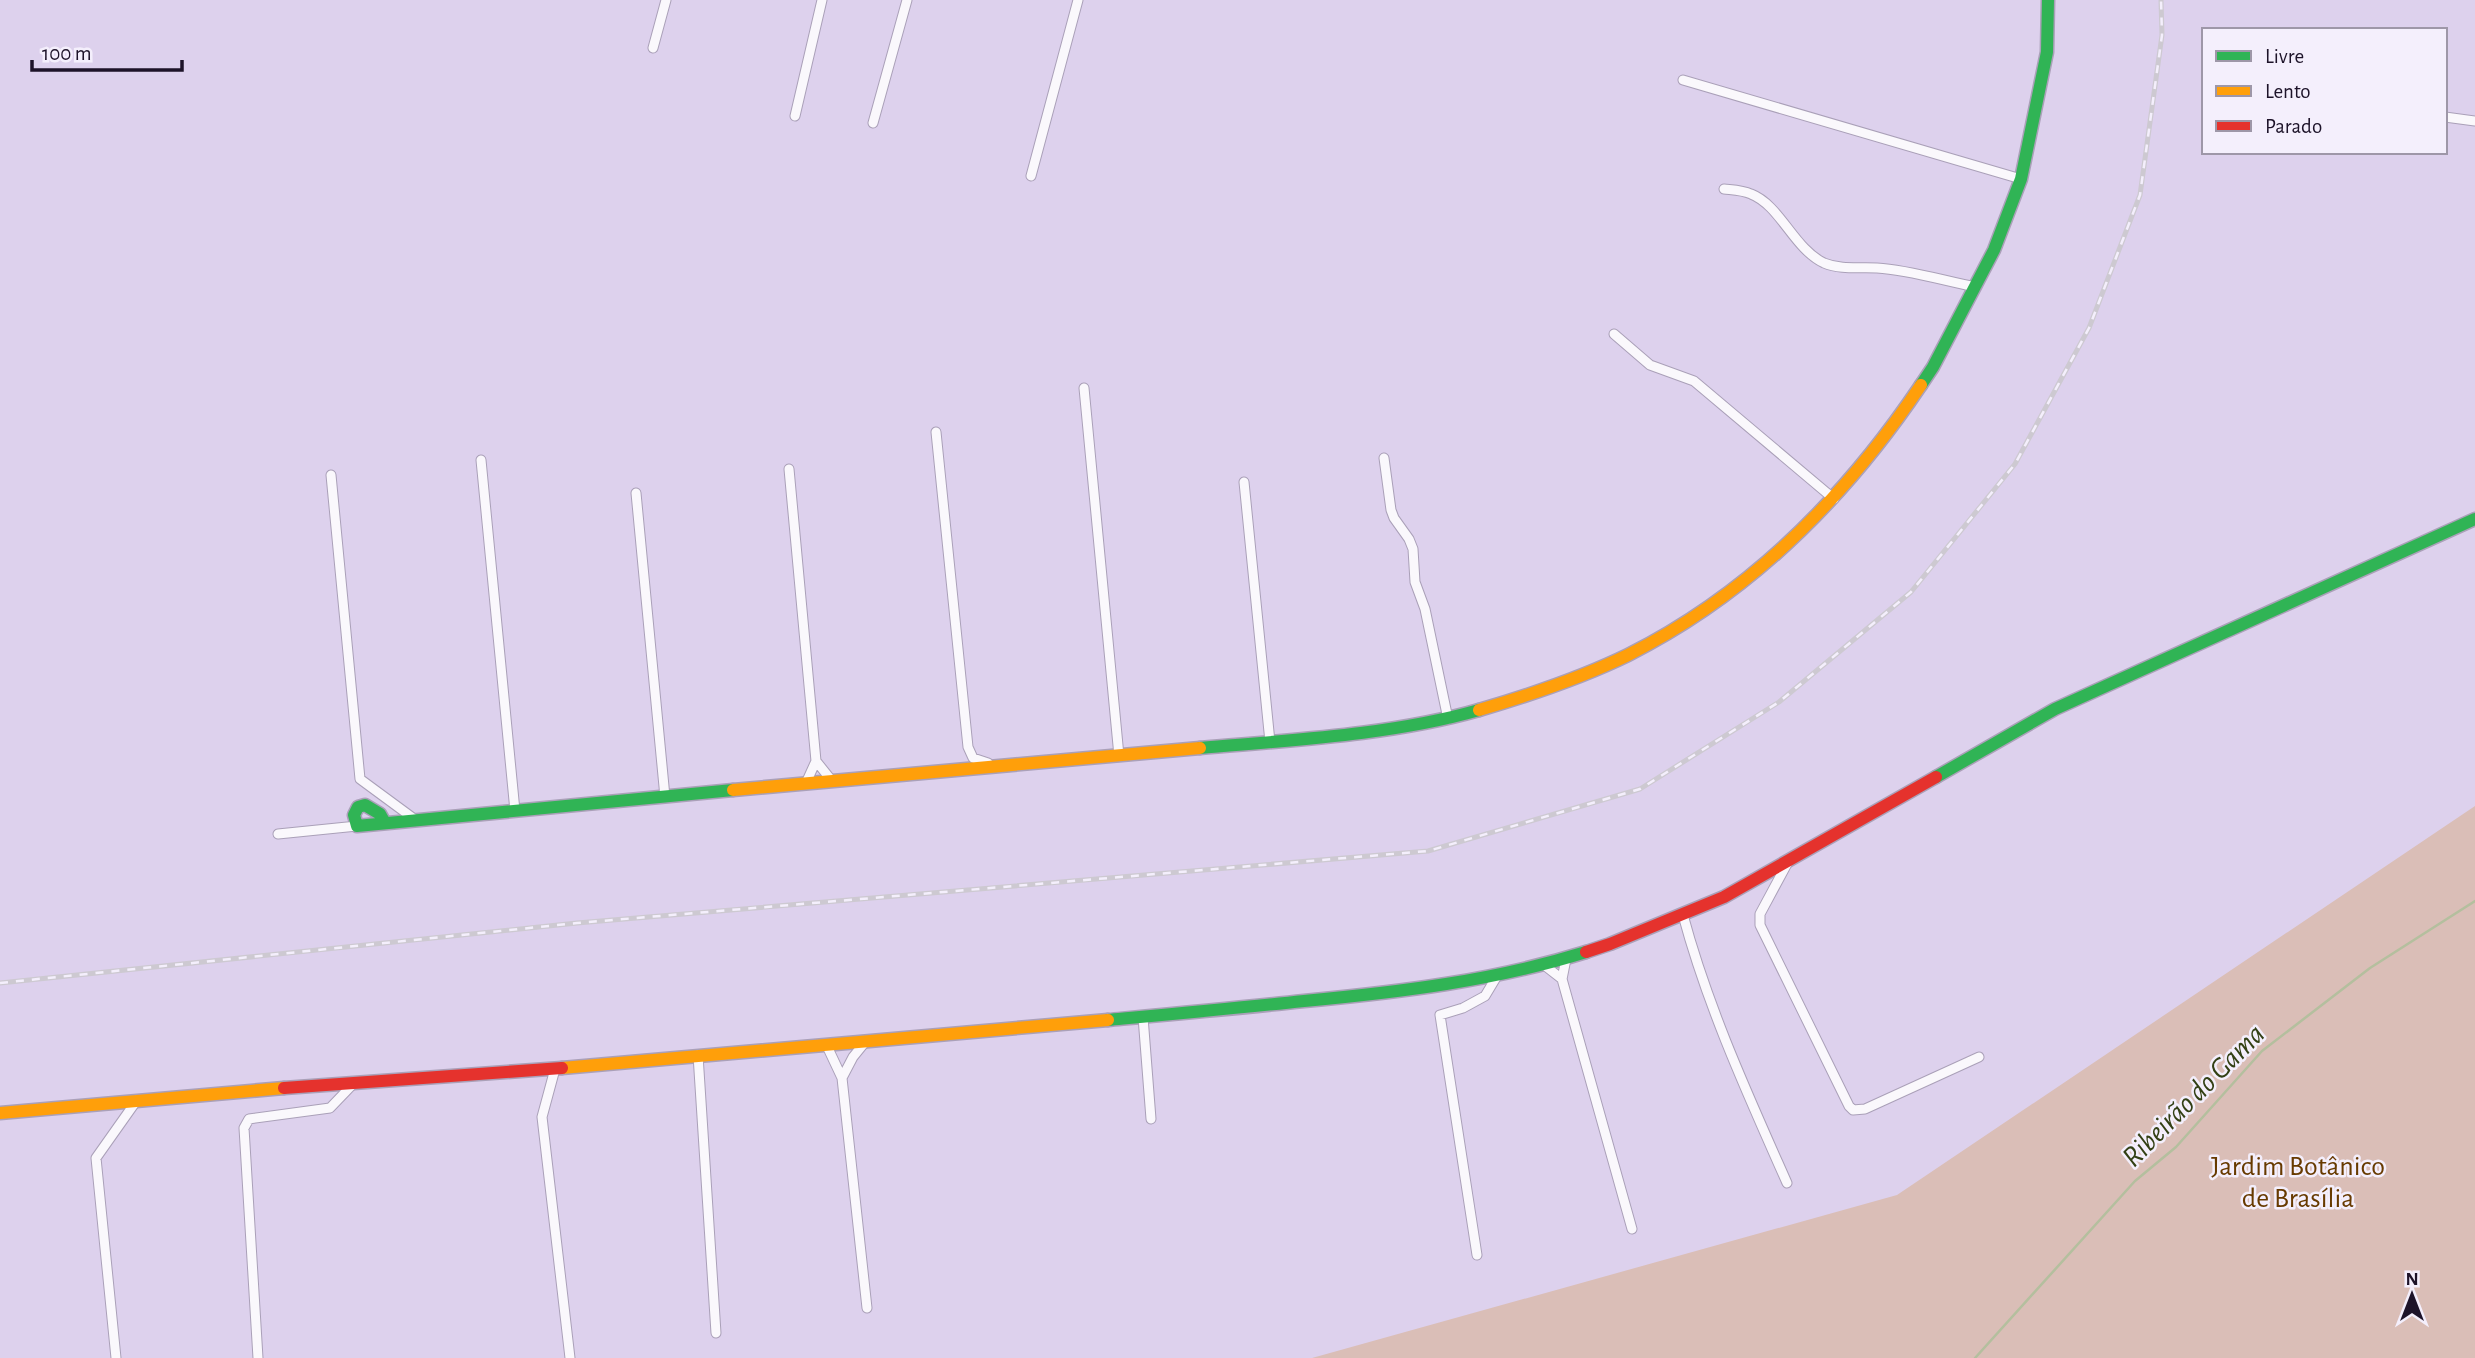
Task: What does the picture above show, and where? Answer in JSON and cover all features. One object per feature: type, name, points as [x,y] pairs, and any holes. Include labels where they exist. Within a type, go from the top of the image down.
[{"type":"street","points":[[653,48],[666,0]]},
{"type":"street","points":[[795,116],[822,0]]},
{"type":"street","points":[[873,123],[907,0]]},
{"type":"street","points":[[1031,176],[1078,0]]},
{"type":"street","points":[[278,834],[1270,742],[1409,726],[1448,719],[1517,699],[1628,655],[1687,622],[1756,573],[1834,499],[1889,433],[1934,367],[1994,250],[2021,179],[2047,52],[2048,0]]},
{"type":"street","points":[[1683,80],[2021,179]]},
{"type":"street","points":[[2447,117],[2475,121]]},
{"type":"street","points":[[1724,190],[1744,191],[1762,200],[1806,249],[1825,263],[1849,268],[1900,271],[1976,287]]},
{"type":"street","points":[[1614,334],[1650,365],[1694,381],[1834,499]]},
{"type":"street","points":[[1084,388],[1119,756]]},
{"type":"street","points":[[936,432],[968,747],[970,755],[976,760],[1003,765]]},
{"type":"street","points":[[1384,458],[1391,510],[1413,549],[1415,582],[1425,609],[1448,719]]},
{"type":"street","points":[[481,460],[515,811]]},
{"type":"street","points":[[789,469],[816,761],[806,783]]},
{"type":"street","points":[[331,475],[360,779],[417,821]]},
{"type":"street","points":[[1244,482],[1270,742]]},
{"type":"street","points":[[635,493],[665,797]]},
{"type":"street","points":[[0,1113],[355,1082],[555,1069],[1143,1017],[1408,991],[1544,965],[1683,915],[1733,892],[2056,709],[2475,519]]},
{"type":"street","points":[[816,761],[832,781]]},
{"type":"street","points":[[358,826],[354,815],[358,807],[365,805],[380,814],[385,823]]},
{"type":"street","points":[[1788,862],[1764,905],[1760,914],[1760,925],[1849,1106],[1853,1110],[1865,1109],[1979,1056]]},
{"type":"street","points":[[1683,915],[1701,977],[1722,1032],[1787,1183]]},
{"type":"street","points":[[1566,959],[1562,979],[1632,1229]]},
{"type":"street","points":[[1544,965],[1562,979]]},
{"type":"street","points":[[1477,1255],[1440,1015],[1462,1008],[1485,996],[1497,976]]},
{"type":"street","points":[[1143,1017],[1151,1119]]},
{"type":"street","points":[[842,1079],[853,1056],[866,1041]]},
{"type":"street","points":[[826,1044],[842,1079],[867,1308]]},
{"type":"street","points":[[698,1055],[716,1333]]},
{"type":"street","points":[[555,1069],[542,1117],[570,1358]]},
{"type":"street","points":[[258,1358],[244,1128],[249,1119],[330,1108],[355,1082]]},
{"type":"street","points":[[116,1358],[96,1158],[138,1100]]},
{"type":"green space","name":"Jardim Botânico de Brasília","points":[[2475,806],[2475,1358],[1312,1358],[1897,1195]]},
{"type":"waterway","name":"Ribeirão do Gama","points":[[1975,1358],[2135,1181],[2176,1147],[2262,1051],[2370,968],[2475,901]]},
{"type":"railway","points":[[0,983],[577,923],[1428,851],[1640,789],[1779,702],[1911,592],[2015,464],[2089,328],[2140,195],[2162,35],[2161,0]]},
{"type":"traffic: fast","points":[[1921,385],[1994,250],[2021,179],[2047,52],[2048,0]]},
{"type":"traffic: fast","points":[[1936,777],[2055,709],[2475,519]]},
{"type":"traffic: fast","points":[[1200,748],[1376,731],[1479,710]]},
{"type":"traffic: fast","points":[[385,823],[380,814],[365,805],[358,807],[354,815],[357,826],[733,790]]},
{"type":"traffic: fast","points":[[1108,1020],[1411,989],[1516,971],[1586,952]]},
{"type":"traffic: slow","points":[[1479,710],[1555,686],[1628,655],[1715,603],[1755,572],[1827,504],[1892,427],[1921,385]]},
{"type":"traffic: slow","points":[[733,790],[1200,748]]},
{"type":"traffic: slow","points":[[562,1068],[1108,1020]]},
{"type":"traffic: slow","points":[[0,1113],[284,1088]]},
{"type":"traffic: jam","points":[[1586,952],[1724,897],[1936,777]]},
{"type":"traffic: jam","points":[[284,1088],[562,1068]]}]
